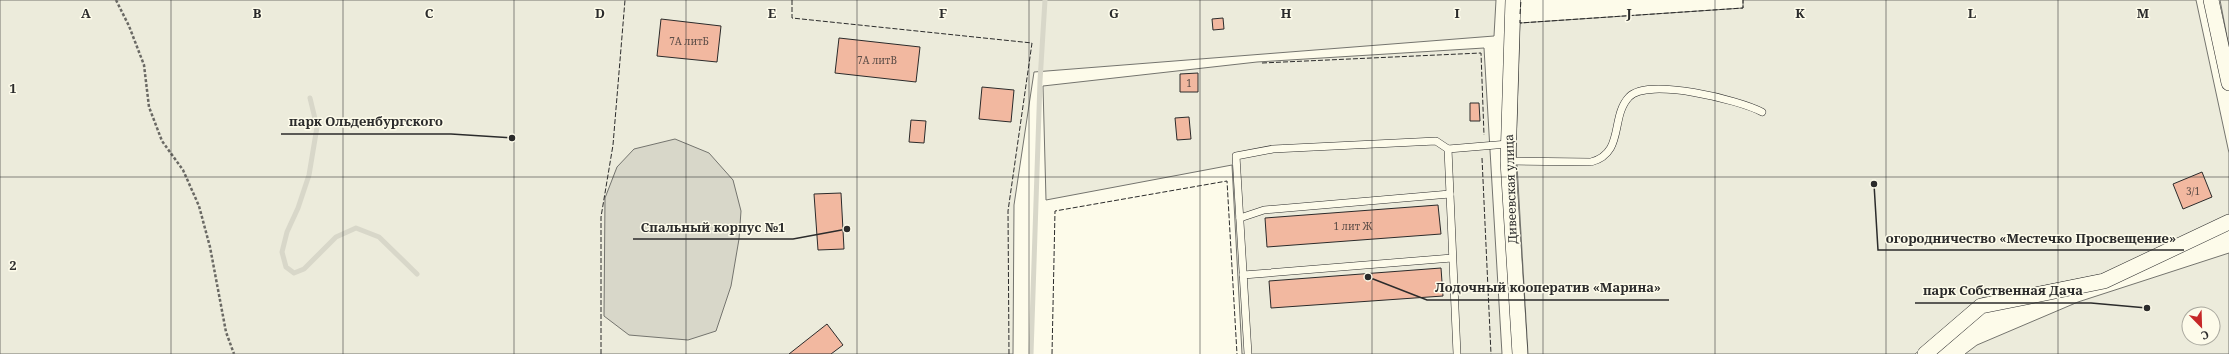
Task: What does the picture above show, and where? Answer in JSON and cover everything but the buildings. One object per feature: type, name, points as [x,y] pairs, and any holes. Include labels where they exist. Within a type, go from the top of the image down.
[{"type":"street","name":"Дивеевская улица","points":[[1513,0],[1508,161],[1520,354]]},
{"type":"street","points":[[2211,0],[2229,84]]},
{"type":"street","points":[[1925,354],[1981,306],[2104,280],[2229,222]]},
{"type":"lane","points":[[1508,161],[1592,162],[1601,160],[1612,146],[1623,108],[1629,97],[1639,90],[1685,91],[1734,100],[1762,112]]},
{"type":"lane","points":[[1248,354],[1236,156],[1273,149],[1436,141],[1448,149],[1508,144]]},
{"type":"lane","points":[[1448,149],[1457,354]]},
{"type":"lane","points":[[1240,218],[1264,210],[1450,194]]},
{"type":"lane","points":[[1243,275],[1452,258]]},
{"type":"path","points":[[116,0],[129,26],[144,65],[149,107],[162,140],[183,170],[199,206],[210,247],[226,332],[234,354]]},
{"type":"shaded area","points":[[0,0],[1496,0],[1494,36],[1034,72],[1014,205],[1013,354],[0,354]]},
{"type":"shaded area","points":[[1743,0],[2196,0],[2229,153],[2229,216],[2103,274],[1982,298],[1915,354],[1528,354],[1516,148],[1520,23],[1743,8]]},
{"type":"shaded area","points":[[2220,0],[2229,0],[2229,47]]},
{"type":"shaded area","points":[[1484,48],[1502,354],[1242,354],[1232,165],[1046,200],[1043,86],[1257,62]]},
{"type":"shaded area","points":[[675,139],[709,153],[733,180],[741,211],[739,239],[731,286],[716,331],[688,340],[629,335],[604,316],[605,198],[617,167],[634,149]]},
{"type":"shaded area","points":[[2229,253],[2229,354],[1965,354],[1977,345],[2078,302]]},
{"type":"waterway","points":[[1031,354],[1040,81],[1045,0]]},
{"type":"waterway","points":[[310,98],[317,127],[309,175],[298,208],[287,232],[282,252],[286,267],[294,273],[304,269],[336,237],[356,228],[379,237],[417,274]]},
{"type":"fence","points":[[601,354],[601,217],[613,145],[625,0]]},
{"type":"fence","points":[[792,0],[792,18],[1032,43],[1008,211],[1009,354]]},
{"type":"fence","points":[[1520,14],[1521,0]]},
{"type":"fence","points":[[1520,20],[1520,23],[1743,8],[1743,0]]},
{"type":"fence","points":[[1262,63],[1481,53],[1484,135]]},
{"type":"fence","points":[[1482,158],[1491,354]]},
{"type":"fence","points":[[1052,354],[1055,211],[1227,181],[1237,354]]},
{"type":"place","name":"парк Ольденбургского","points":[[512,138]]},
{"type":"place","name":"огородничество «Местечко Просвещение»","points":[[1874,184]]},
{"type":"place","name":"Спальный корпус №1","points":[[847,229]]},
{"type":"place","name":"Лодочный кооператив «Марина»","points":[[1368,277]]},
{"type":"place","name":"парк Собственная Дача","points":[[2147,308]]}]
